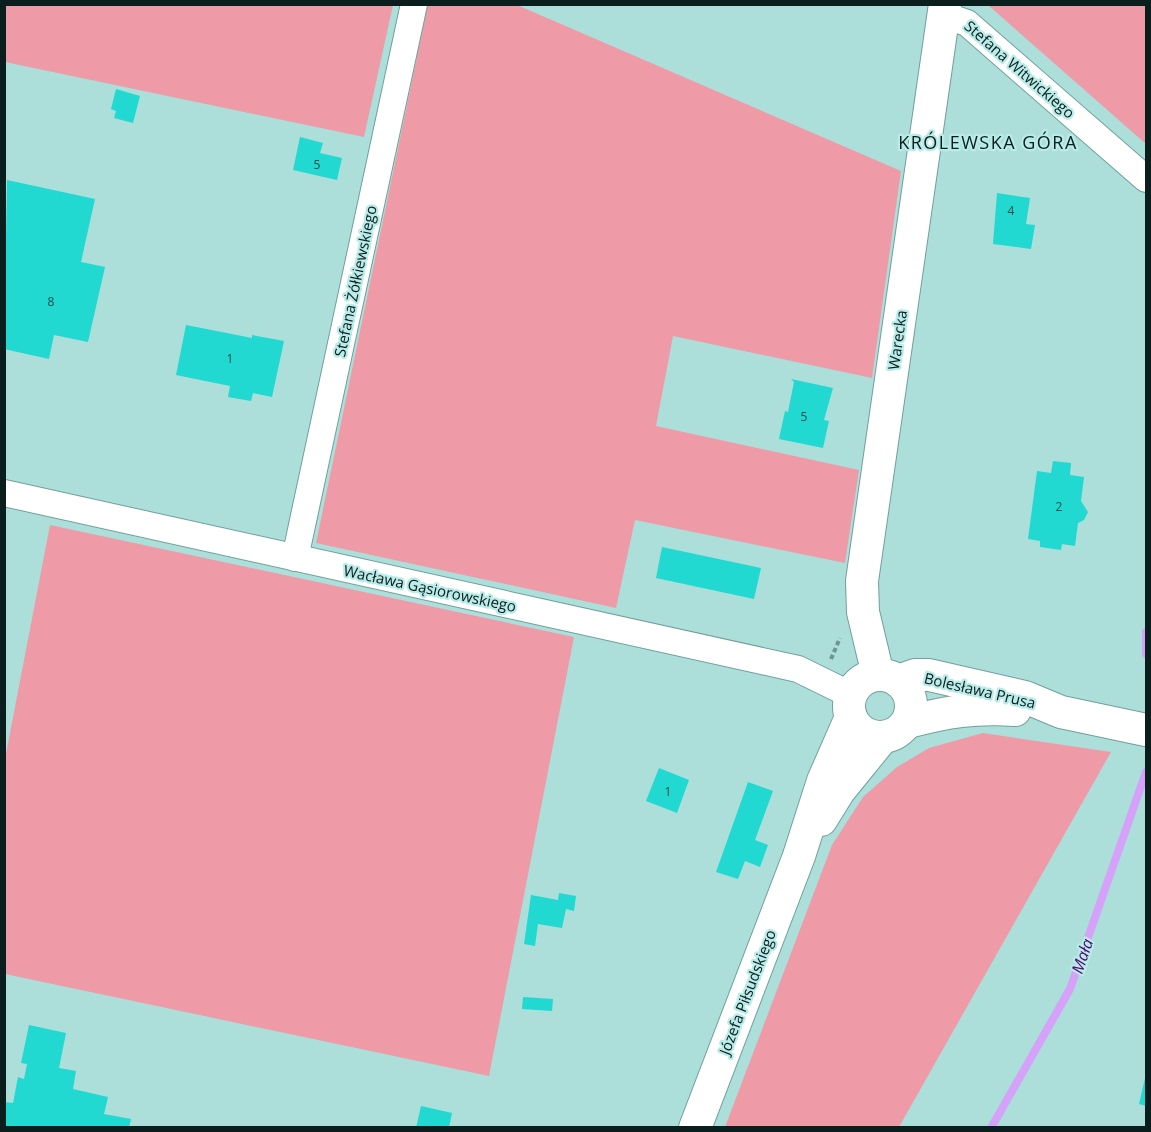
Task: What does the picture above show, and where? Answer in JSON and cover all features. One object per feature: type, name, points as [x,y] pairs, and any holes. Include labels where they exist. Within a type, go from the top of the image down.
[{"type":"street","name":"Stefana Żółkiewskiego","points":[[295,558],[414,4]]},
{"type":"street","name":"Stefana Witwickiego","points":[[944,10],[967,23],[1146,179]]},
{"type":"street","name":"Warecka","points":[[888,678],[863,612],[862,581],[944,10]]},
{"type":"street","name":"Wacława Gąsiorowskiego","points":[[4,493],[798,669],[851,706]]},
{"type":"street","name":"Bolesława Prusa","points":[[888,678],[929,675],[1025,698],[1061,712]]},
{"type":"street","points":[[888,678],[911,699],[912,710],[895,730],[871,736],[860,731],[851,706],[860,683],[888,678]]},
{"type":"street","name":"Józefa Piłsudskiego","points":[[695,1128],[799,856],[823,781],[851,706]]},
{"type":"street","name":"Bolesława Prusa","points":[[895,730],[979,707],[1061,712],[1146,730]]},
{"type":"street","name":"Józefa Piłsudskiego","points":[[799,856],[839,791],[895,730]]},
{"type":"shaded area","points":[[5,4],[393,5],[364,137],[5,62]]},
{"type":"shaded area","points":[[428,4],[517,5],[901,171],[872,378],[673,336],[656,426],[859,470],[845,563],[635,520],[616,608],[316,543]]},
{"type":"shaded area","points":[[988,5],[1146,5],[1146,144]]},
{"type":"shaded area","points":[[50,525],[574,637],[489,1076],[5,974],[5,759]]},
{"type":"shaded area","points":[[983,733],[1111,752],[899,1127],[725,1127],[832,845],[863,797],[897,767],[929,748]]},
{"type":"building","points":[[116,89],[140,96],[133,123],[114,118],[116,111],[111,109]]},
{"type":"building","points":[[300,137],[323,143],[320,153],[342,158],[337,180],[293,170]]},
{"type":"building","points":[[7,180],[95,199],[81,262],[105,267],[88,342],[54,335],[49,359],[4,349]]},
{"type":"building","points":[[997,193],[1030,198],[1026,224],[1035,225],[1031,249],[993,244]]},
{"type":"building","points":[[186,325],[252,338],[252,335],[284,341],[272,397],[253,393],[251,401],[228,397],[230,386],[176,375]]},
{"type":"building","points":[[791,379],[833,388],[824,420],[829,421],[823,448],[779,439],[785,411],[788,412],[794,382]]},
{"type":"building","points":[[1053,461],[1071,463],[1070,475],[1084,477],[1081,501],[1088,512],[1084,520],[1078,523],[1075,546],[1062,544],[1061,550],[1040,547],[1040,541],[1028,539],[1037,471],[1051,473]]},
{"type":"building","points":[[662,547],[761,568],[754,599],[656,578]]},
{"type":"building","points":[[659,768],[689,780],[677,813],[646,801]]},
{"type":"building","points":[[748,782],[773,791],[755,840],[768,845],[760,867],[745,861],[738,879],[716,872]]},
{"type":"building","points":[[559,893],[576,896],[574,911],[566,909],[562,928],[538,924],[535,946],[524,944],[531,895],[558,900]]},
{"type":"building","points":[[523,997],[553,999],[552,1011],[522,1009]]},
{"type":"building","points":[[29,1025],[66,1033],[59,1068],[76,1071],[73,1089],[108,1097],[104,1114],[131,1119],[129,1128],[4,1128],[4,1102],[13,1103],[18,1077],[24,1079],[27,1064],[21,1063]]},
{"type":"building","points":[[1146,1074],[1146,1106],[1139,1104]]},
{"type":"building","points":[[421,1106],[452,1113],[449,1128],[416,1128]]},
{"type":"waterway","name":"Mała","points":[[1146,632],[1146,654]]},
{"type":"waterway","name":"Mała","points":[[991,1128],[1070,989],[1146,772]]},
{"type":"district","name":"KRÓLEWSKA GÓRA","points":[[988,142]]}]
